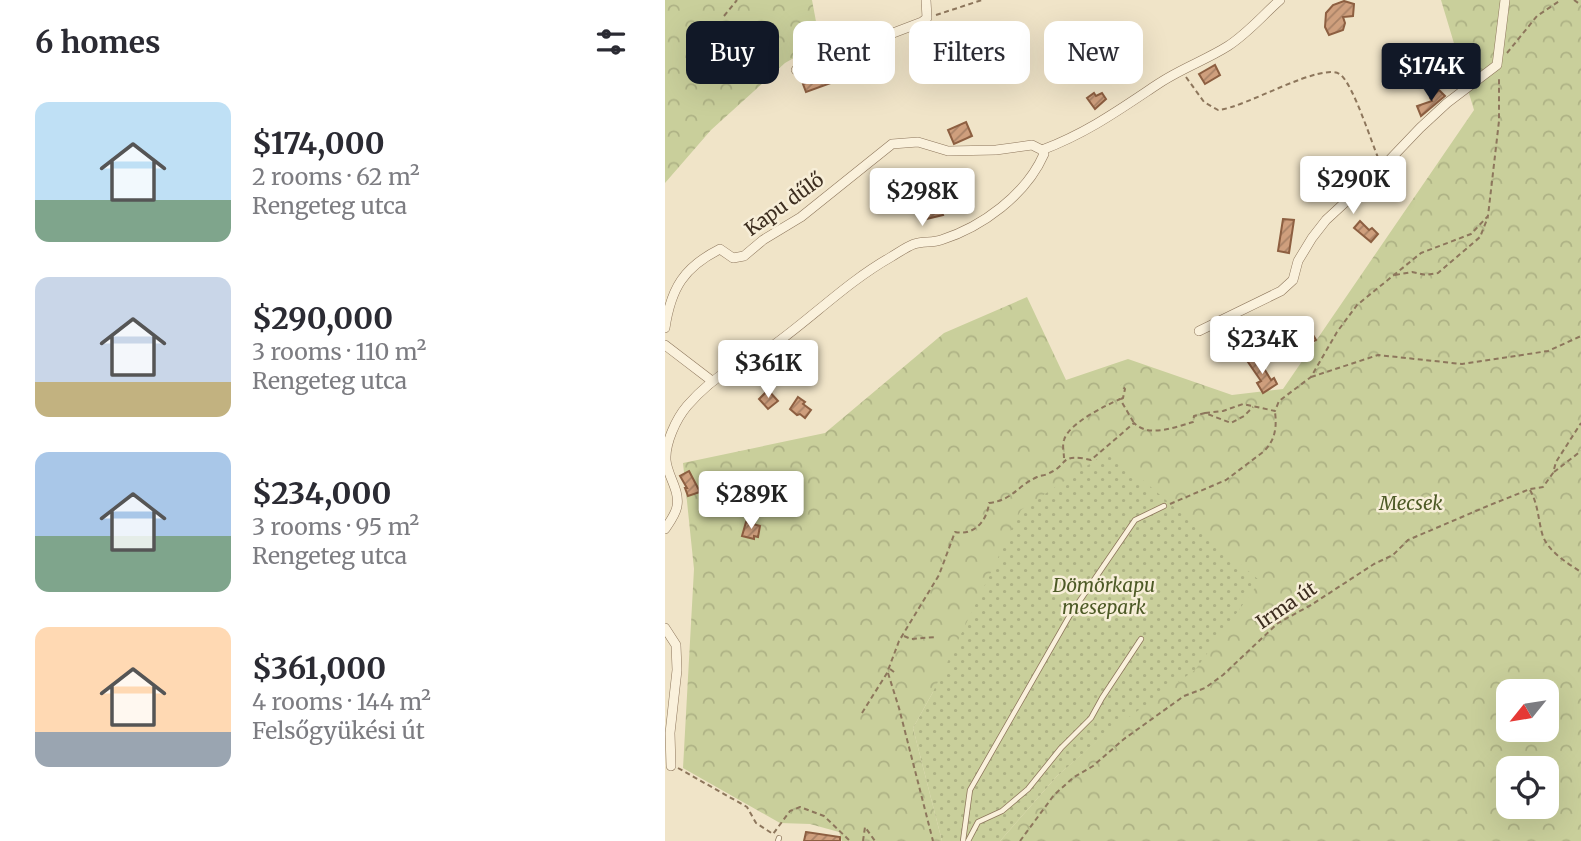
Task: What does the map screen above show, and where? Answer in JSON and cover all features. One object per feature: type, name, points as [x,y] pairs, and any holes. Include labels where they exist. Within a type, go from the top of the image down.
[{"type":"street","points":[[895,32],[927,18],[926,0]]},
{"type":"street","points":[[665,530],[677,508],[677,497],[666,461],[673,429],[688,405],[712,381],[736,365],[762,354],[815,314],[847,284],[888,258],[914,244],[940,240],[983,221],[1028,181],[1044,154],[1042,149],[1066,141],[1117,113],[1182,70],[1230,45],[1243,32],[1259,23],[1280,0]]},
{"type":"street","points":[[1199,331],[1281,291],[1293,280],[1299,261],[1326,220],[1383,168],[1447,103],[1497,65],[1505,0]]},
{"type":"street","name":"Kapu dűlő","points":[[665,328],[673,292],[688,270],[720,249],[733,258],[744,256],[762,240],[801,217],[892,144],[918,142],[948,151],[996,150],[1032,145],[1042,149]]},
{"type":"street","points":[[665,345],[712,381]]},
{"type":"street","points":[[665,628],[676,645],[677,670],[670,733],[671,766]]},
{"type":"lane","points":[[963,841],[970,790],[1070,615],[1135,520],[1164,506]]},
{"type":"lane","points":[[968,841],[978,822],[1002,811],[1028,789],[1061,748],[1091,718],[1141,639]]},
{"type":"path","points":[[724,16],[737,0]]},
{"type":"path","points":[[927,18],[982,0]]},
{"type":"path","points":[[1395,275],[1412,272],[1426,275],[1438,273],[1480,237],[1488,216],[1499,121],[1500,79],[1497,65],[1537,16],[1561,0]]},
{"type":"path","points":[[1574,0],[1581,5]]},
{"type":"path","points":[[1182,70],[1204,102],[1218,110],[1244,104],[1319,72],[1335,72],[1350,90],[1383,168]]},
{"type":"path","points":[[1311,377],[1337,332],[1357,305],[1421,253],[1471,234],[1488,216]]},
{"type":"path","points":[[1164,506],[1226,480],[1263,452],[1275,432],[1275,411],[1279,401],[1311,377],[1378,355],[1462,364],[1548,351],[1581,336]]},
{"type":"path","points":[[1064,459],[1064,440],[1073,427],[1123,398],[1125,389],[1121,385]]},
{"type":"path","points":[[1120,400],[1141,430],[1150,431],[1193,422],[1194,416],[1243,404],[1275,411]]},
{"type":"path","points":[[1205,413],[1231,423],[1244,416],[1253,406]]},
{"type":"path","points":[[862,713],[887,673],[903,635],[939,575],[955,532],[977,529],[984,519],[989,503],[1002,501],[1039,475],[1047,475],[1064,459],[1091,460],[1135,423]]},
{"type":"path","name":"Irma út","points":[[1020,841],[1054,794],[1074,777],[1184,696],[1205,688],[1223,676],[1278,623],[1393,555],[1408,540],[1530,489],[1543,487],[1581,423]]},
{"type":"path","points":[[1553,473],[1581,451]]},
{"type":"path","points":[[1530,489],[1540,515],[1542,535],[1563,560],[1581,572]]},
{"type":"path","points":[[903,635],[911,639],[936,637]]},
{"type":"path","points":[[889,669],[894,672],[896,670]]},
{"type":"path","points":[[887,673],[899,708],[933,841]]},
{"type":"path","points":[[671,766],[680,768],[747,807],[756,822],[773,834],[790,811],[800,807],[824,816],[850,841]]},
{"type":"path","points":[[863,841],[865,827],[875,841]]},
{"type":"green space","points":[[665,0],[812,0],[816,21],[793,21],[793,58],[779,68],[779,21],[686,21],[686,84],[762,84],[711,130],[665,183]]},
{"type":"green space","name":"Mecsek","points":[[1441,0],[1581,0],[1581,841],[1000,841],[1057,776],[1107,732],[933,692],[913,728],[942,841],[842,841],[839,832],[810,824],[780,823],[683,768],[694,569],[683,463],[825,433],[944,333],[1027,297],[1066,380],[1128,359],[1232,395],[1283,389],[1474,110]]},
{"type":"green space","name":"Dömörkapu mesepark","points":[[1109,451],[1260,581],[1195,670],[1108,732],[1057,776],[1000,841],[942,841],[913,728],[1021,510]]},
{"type":"building","points":[[1344,1],[1354,4],[1353,16],[1343,17],[1343,30],[1329,35],[1325,27],[1326,13],[1333,5]]},
{"type":"building","points":[[1215,65],[1220,75],[1205,84],[1199,74]]},
{"type":"building","points":[[803,84],[828,84],[806,92]]},
{"type":"building","points":[[1439,90],[1445,96],[1421,116],[1417,106],[1432,101],[1430,98]]},
{"type":"building","points":[[1094,93],[1096,96],[1102,93],[1106,99],[1095,109],[1087,98]]},
{"type":"building","points":[[966,122],[972,136],[954,144],[948,130]]},
{"type":"building","points":[[933,201],[938,203],[943,215],[922,220],[917,207]]},
{"type":"building","points":[[1283,219],[1294,220],[1289,253],[1278,251]]},
{"type":"building","points":[[1360,221],[1378,234],[1371,242],[1354,228]]},
{"type":"building","points":[[1301,320],[1316,340],[1304,347],[1291,326]]},
{"type":"building","points":[[1257,357],[1271,380],[1274,378],[1277,384],[1263,393],[1257,383],[1261,381],[1248,362]]},
{"type":"building","points":[[768,390],[778,401],[768,409],[759,399]]},
{"type":"building","points":[[798,397],[811,410],[805,418],[790,409]]},
{"type":"building","points":[[689,471],[700,492],[688,496],[680,476]]},
{"type":"building","points":[[746,522],[760,526],[758,537],[754,536],[754,539],[742,536]]},
{"type":"building","points":[[806,832],[840,837],[840,841],[804,841]]}]
